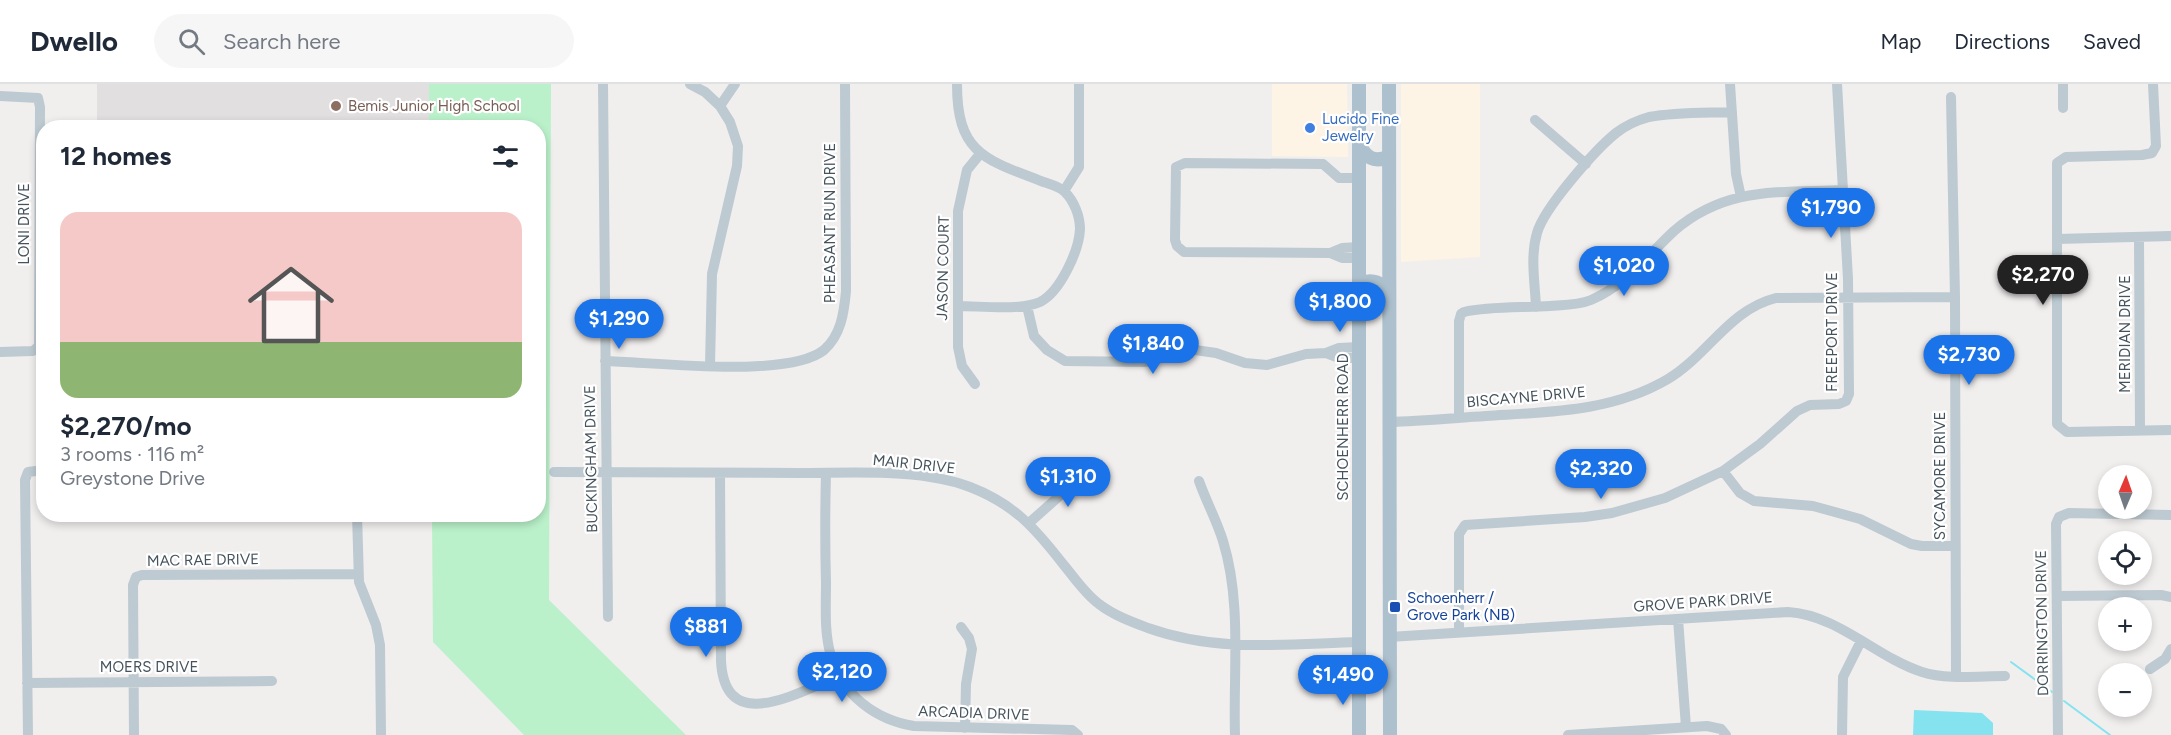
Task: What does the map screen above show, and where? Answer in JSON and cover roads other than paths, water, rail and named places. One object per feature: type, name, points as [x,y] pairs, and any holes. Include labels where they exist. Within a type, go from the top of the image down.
[{"type":"main road","name":"SCHOENHERR ROAD","points":[[1359,84],[1359,735]]},
{"type":"main road","points":[[1389,84],[1389,735]]},
{"type":"main road","points":[[1359,142],[1364,154],[1371,159],[1380,160],[1389,156]]},
{"type":"main road","points":[[1359,284],[1376,281],[1386,288],[1389,295]]},
{"type":"street","name":"BUCKINGHAM DRIVE","points":[[603,84],[608,617]]},
{"type":"street","points":[[690,84],[705,92],[720,106],[735,134],[738,156],[712,274],[710,366]]},
{"type":"street","points":[[720,106],[735,84]]},
{"type":"street","name":"PHEASANT RUN DRIVE","points":[[605,361],[710,366],[781,365],[807,360],[825,349],[837,333],[843,316],[846,291],[845,84]]},
{"type":"street","points":[[957,84],[957,101],[963,125],[980,154],[1001,167],[1064,191],[1080,220],[1079,237],[1060,285],[1053,294],[1028,306],[958,306]]},
{"type":"street","points":[[1064,191],[1079,167],[1079,84]]},
{"type":"street","points":[[1730,84],[1736,174],[1741,197]]},
{"type":"street","name":"FREEPORT DRIVE","points":[[1723,471],[1760,444],[1797,411],[1818,404],[1839,404],[1846,401],[1849,394],[1848,297],[1837,84]]},
{"type":"street","points":[[2063,84],[2063,108]]},
{"type":"street","points":[[2153,84],[2156,146],[2152,153],[2066,157],[2057,163],[2057,424],[2067,432],[2171,430]]},
{"type":"street","name":"LONI DRIVE","points":[[0,96],[38,98],[40,120]]},
{"type":"street","name":"SYCAMORE DRIVE","points":[[1951,97],[1955,297],[1956,676]]},
{"type":"street","points":[[1536,307],[1533,260],[1539,227],[1549,208],[1617,132],[1648,117],[1732,112]]},
{"type":"street","points":[[1535,120],[1586,164]]},
{"type":"street","name":"JASON COURT","points":[[975,384],[962,366],[959,355],[958,211],[967,170],[980,154]]},
{"type":"street","points":[[1359,178],[1339,178],[1323,164],[1185,163],[1176,167],[1174,240],[1184,252],[1330,253],[1342,248],[1359,253]]},
{"type":"street","points":[[1459,418],[1459,321],[1461,314],[1468,311],[1589,301],[1625,280],[1684,224],[1717,205],[1741,197],[1773,191],[1842,190]]},
{"type":"street","points":[[2057,239],[2171,236]]},
{"type":"street","name":"MERIDIAN DRIVE","points":[[2139,237],[2140,430]]},
{"type":"street","name":"BISCAYNE DRIVE","points":[[1389,422],[1570,411],[1615,402],[1652,387],[1681,371],[1742,314],[1760,303],[1784,297],[1955,297]]},
{"type":"street","points":[[1028,306],[1034,336],[1047,350],[1065,360],[1145,362],[1195,350],[1216,353],[1245,363],[1267,365],[1306,354],[1326,353],[1339,348],[1359,353]]},
{"type":"street","name":"LONI DRIVE","points":[[0,351],[36,350]]},
{"type":"street","points":[[1029,523],[1065,491],[1078,469]]},
{"type":"street","points":[[28,735],[25,480],[28,472],[36,471]]},
{"type":"street","points":[[1459,633],[1459,534],[1465,525],[1612,513],[1665,498],[1723,471],[1740,493],[1754,501],[1813,506],[1860,519],[1911,544],[1955,546]]},
{"type":"street","name":"MAIR DRIVE","points":[[554,472],[826,473],[903,475],[954,482],[1016,511],[1099,604],[1131,622],[1162,633],[1234,646],[1359,642]]},
{"type":"street","points":[[720,473],[721,660],[724,686],[740,704],[755,707],[782,699],[838,676]]},
{"type":"street","name":"ARCADIA DRIVE","points":[[826,473],[824,537],[826,627],[831,657],[838,676],[863,705],[888,720],[914,726],[1072,730],[1078,735]]},
{"type":"street","points":[[1199,481],[1223,542],[1235,609],[1235,735]]},
{"type":"street","name":"DORRINGTON DRIVE","points":[[2058,735],[2056,524],[2060,517],[2069,513],[2171,515]]},
{"type":"street","points":[[357,522],[357,574],[360,589],[376,625],[380,645],[381,735]]},
{"type":"street","name":"MAC RAE DRIVE","points":[[134,735],[133,585],[139,575],[357,574]]},
{"type":"street","points":[[2058,596],[2152,595],[2171,597]]},
{"type":"street","name":"GROVE PARK DRIVE","points":[[1389,637],[1778,612],[1801,613],[1820,619],[1922,672],[1956,676],[2005,676]]},
{"type":"street","points":[[1678,618],[1686,727]]},
{"type":"street","points":[[962,627],[971,642],[972,649],[966,684],[965,729]]},
{"type":"street","points":[[1842,735],[1843,677],[1861,641]]},
{"type":"street","points":[[2152,668],[2165,659],[2171,650]]},
{"type":"street","name":"MOERS DRIVE","points":[[27,682],[272,681]]},
{"type":"street","points":[[1568,735],[1686,727],[1715,727],[1726,734]]},
{"type":"water","points":[[1914,710],[1982,713],[1993,723],[1993,735],[1913,735]]},
{"type":"waterway","points":[[2011,662],[2052,692]]},
{"type":"waterway","points":[[2064,701],[2110,735]]},
{"type":"place","name":"Bemis Junior High School","points":[[336,106]]},
{"type":"place","name":"Lucido Fine Jewelry","points":[[1310,128]]},
{"type":"place","name":"Schoenherr / Grove Park (NB)","points":[[1395,607]]}]
